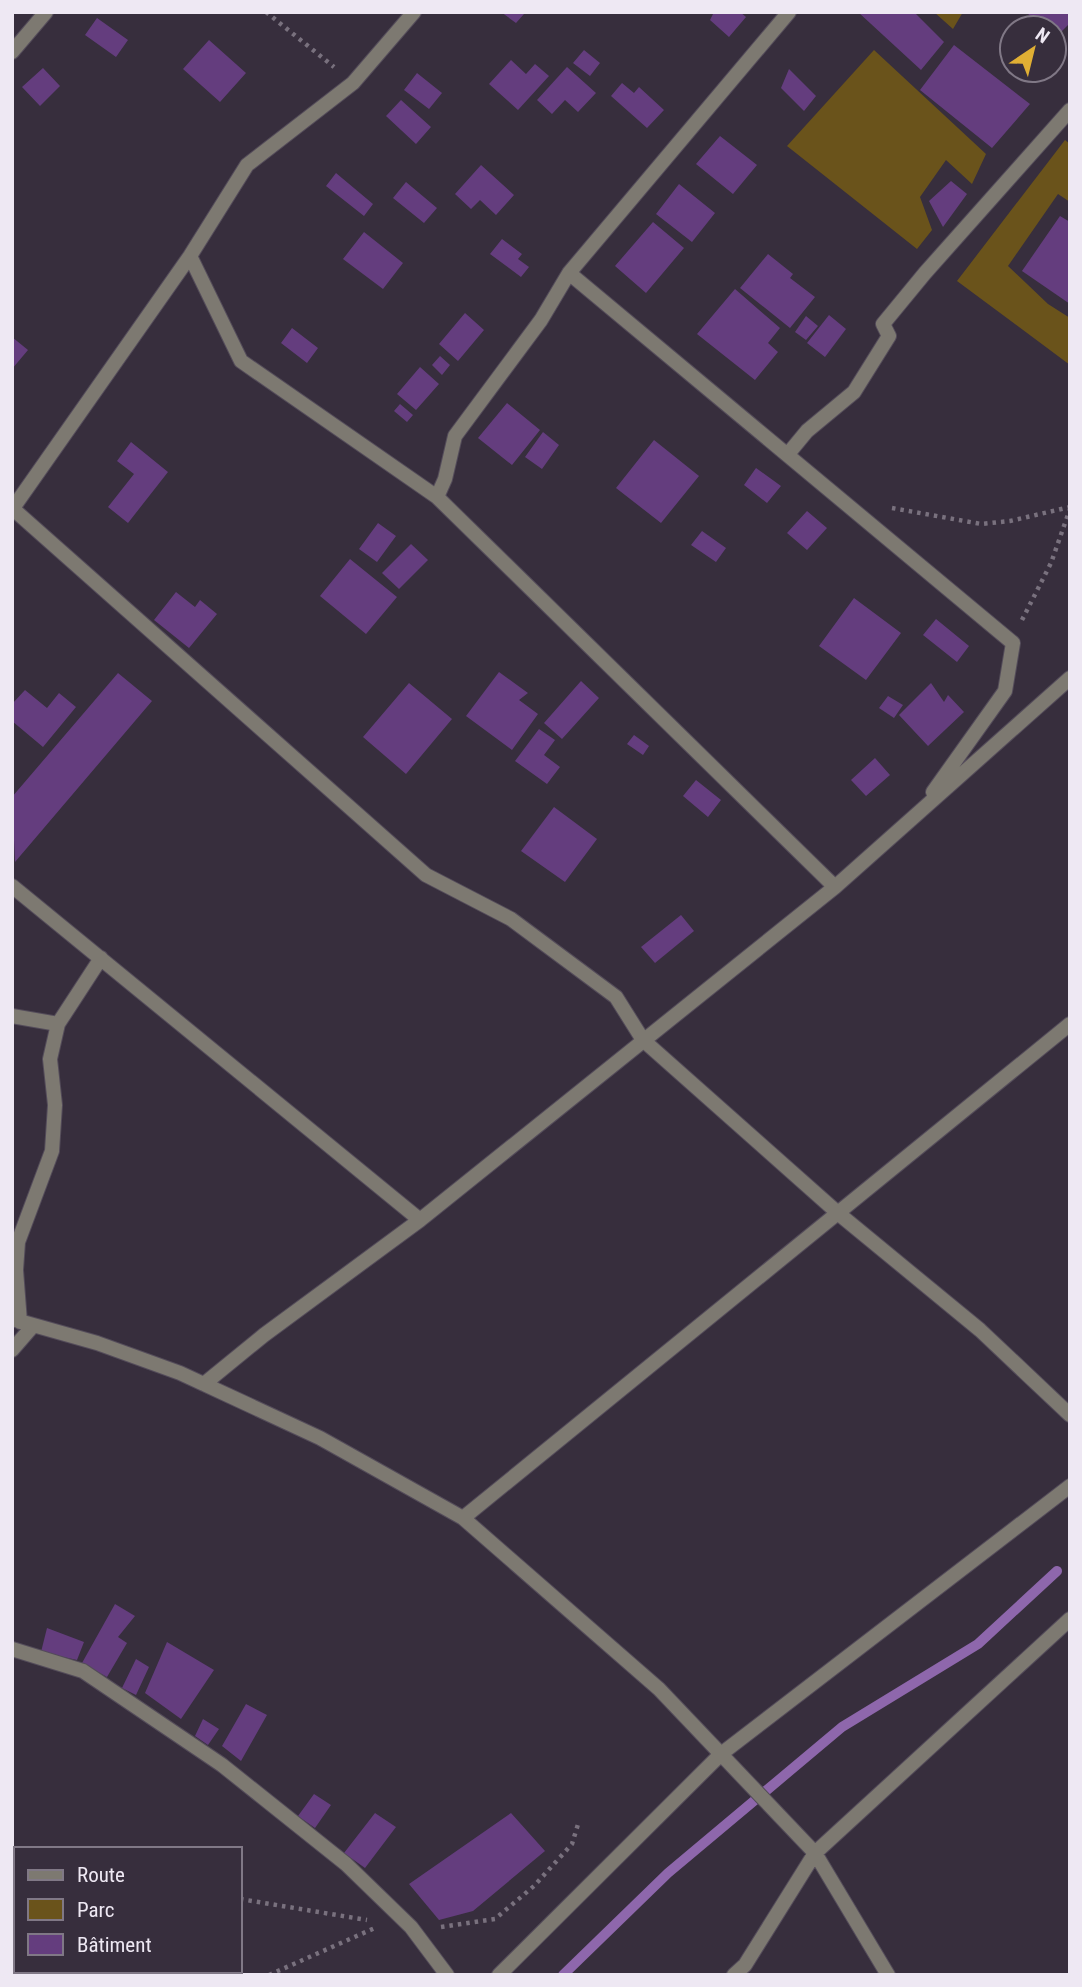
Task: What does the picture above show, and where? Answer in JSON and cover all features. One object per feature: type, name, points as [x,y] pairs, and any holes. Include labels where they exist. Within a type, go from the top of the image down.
[{"type":"street","points":[[12,52],[46,12]]},
{"type":"street","points":[[414,12],[353,83],[247,165],[190,256],[13,508],[426,875],[511,919],[617,998],[643,1040],[839,1214],[980,1330],[1070,1415]]},
{"type":"street","points":[[437,497],[445,479],[455,436],[541,320],[569,273],[789,12]]},
{"type":"street","points":[[788,454],[807,431],[854,392],[889,336],[883,324],[925,273],[1067,119]]},
{"type":"street","points":[[190,256],[240,361],[437,497],[835,887]]},
{"type":"street","points":[[569,273],[1013,643],[1005,691],[919,812]]},
{"type":"street","points":[[204,1384],[264,1335],[420,1220],[835,887],[1070,678]]},
{"type":"street","points":[[12,886],[420,1220]]},
{"type":"street","points":[[12,1350],[21,1322],[16,1270],[18,1242],[52,1151],[55,1105],[50,1059],[58,1024],[101,958]]},
{"type":"street","points":[[12,1016],[58,1024]]},
{"type":"street","points":[[463,1518],[1070,1024]]},
{"type":"street","points":[[21,1322],[97,1343],[204,1384],[320,1438],[463,1518],[659,1689],[815,1853],[888,1975]]},
{"type":"street","points":[[499,1975],[721,1754],[1070,1486]]},
{"type":"street","points":[[734,1975],[745,1965],[815,1853],[1070,1619]]},
{"type":"street","points":[[12,1649],[83,1671],[222,1765],[346,1864],[411,1927],[447,1975]]},
{"type":"path","points":[[267,12],[353,83]]},
{"type":"path","points":[[848,504],[872,499],[885,507],[981,524],[1010,521],[1070,508]]},
{"type":"path","points":[[1013,643],[1051,563],[1070,508]]},
{"type":"path","points":[[411,1927],[455,1926],[495,1919],[534,1886],[572,1844],[579,1821]]},
{"type":"path","points":[[242,1899],[387,1923],[269,1975]]},
{"type":"green space","points":[[934,12],[963,12],[953,29]]},
{"type":"green space","points":[[874,50],[986,154],[972,184],[946,160],[920,197],[932,230],[917,249],[787,146]]},
{"type":"green space","points":[[1065,140],[1070,144],[1070,202],[1058,194],[1008,266],[1048,304],[1070,318],[1070,365],[957,281]]},
{"type":"building","points":[[501,12],[522,12],[524,14],[516,23]]},
{"type":"building","points":[[714,12],[740,12],[746,17],[729,37],[710,20]]},
{"type":"building","points":[[858,12],[914,12],[944,42],[921,70]]},
{"type":"building","points":[[1026,12],[1070,12],[1070,23],[1068,25],[1068,14]]},
{"type":"building","points":[[97,18],[128,40],[116,57],[85,35]]},
{"type":"building","points":[[209,40],[246,73],[220,102],[183,69]]},
{"type":"building","points":[[954,45],[998,79],[998,84],[1004,84],[1030,104],[992,148],[920,90]]},
{"type":"building","points":[[584,50],[600,63],[590,76],[573,63]]},
{"type":"building","points":[[511,60],[526,74],[535,64],[549,76],[518,110],[489,84]]},
{"type":"building","points":[[567,67],[596,93],[578,112],[565,100],[552,114],[537,100]]},
{"type":"building","points":[[43,68],[60,86],[40,106],[22,87]]},
{"type":"building","points":[[789,69],[816,96],[804,111],[781,88]]},
{"type":"building","points":[[417,73],[442,93],[429,109],[404,90]]},
{"type":"building","points":[[622,83],[634,93],[639,87],[664,110],[647,128],[611,96]]},
{"type":"building","points":[[401,100],[431,127],[416,144],[386,116]]},
{"type":"building","points":[[720,136],[757,165],[733,194],[696,164]]},
{"type":"building","points":[[481,165],[514,195],[496,215],[480,200],[471,209],[455,194]]},
{"type":"building","points":[[336,173],[373,204],[364,216],[326,186]]},
{"type":"building","points":[[951,181],[967,194],[943,227],[929,201]]},
{"type":"building","points":[[406,182],[437,208],[424,223],[393,198]]},
{"type":"building","points":[[679,184],[715,213],[692,242],[656,214]]},
{"type":"building","points":[[1060,216],[1070,222],[1070,304],[1022,271]]},
{"type":"building","points":[[653,222],[684,248],[646,293],[615,266]]},
{"type":"building","points":[[364,232],[403,263],[383,289],[343,259]]},
{"type":"building","points":[[502,239],[522,254],[518,259],[529,267],[521,277],[490,254]]},
{"type":"building","points":[[768,254],[793,274],[790,278],[815,297],[790,328],[740,288]]},
{"type":"building","points":[[735,289],[780,328],[768,343],[778,352],[755,380],[697,334]]},
{"type":"building","points":[[465,313],[484,330],[458,361],[439,344]]},
{"type":"building","points":[[829,315],[846,329],[825,357],[807,343]]},
{"type":"building","points":[[806,316],[818,326],[806,340],[795,332]]},
{"type":"building","points":[[292,328],[318,348],[307,363],[281,343]]},
{"type":"building","points":[[12,337],[28,350],[12,369]]},
{"type":"building","points":[[440,356],[450,365],[442,375],[432,365]]},
{"type":"building","points":[[420,367],[439,384],[416,410],[397,394]]},
{"type":"building","points":[[507,403],[540,430],[512,465],[478,438]]},
{"type":"building","points":[[400,404],[413,415],[407,422],[394,411]]},
{"type":"building","points":[[543,432],[559,445],[542,469],[525,457]]},
{"type":"building","points":[[654,440],[699,476],[661,523],[616,488]]},
{"type":"building","points":[[131,442],[168,472],[128,523],[108,507],[134,474],[117,461]]},
{"type":"building","points":[[756,468],[781,486],[767,503],[744,485]]},
{"type":"building","points":[[807,511],[827,528],[807,550],[787,533]]},
{"type":"building","points":[[378,523],[396,536],[377,562],[359,549]]},
{"type":"building","points":[[702,531],[726,548],[716,562],[691,545]]},
{"type":"building","points":[[411,544],[428,560],[399,589],[382,573]]},
{"type":"building","points":[[350,559],[397,597],[366,634],[320,596]]},
{"type":"building","points":[[176,592],[195,607],[200,600],[217,614],[189,648],[154,620]]},
{"type":"building","points":[[854,598],[901,633],[866,680],[819,646]]},
{"type":"building","points":[[936,619],[969,646],[957,662],[923,635]]},
{"type":"building","points":[[499,672],[528,693],[519,700],[538,714],[512,750],[466,716]]},
{"type":"building","points":[[118,673],[152,701],[15,862],[12,797]]},
{"type":"building","points":[[581,681],[599,698],[562,739],[544,723]]},
{"type":"building","points":[[409,683],[452,719],[406,774],[363,737]]},
{"type":"building","points":[[931,683],[944,702],[948,695],[964,712],[928,746],[899,715]]},
{"type":"building","points":[[25,690],[47,708],[59,693],[76,707],[43,747],[12,721],[12,704]]},
{"type":"building","points":[[888,696],[903,705],[894,718],[879,708]]},
{"type":"building","points":[[539,729],[555,740],[544,755],[560,767],[547,784],[515,761]]},
{"type":"building","points":[[634,735],[649,746],[643,755],[627,744]]},
{"type":"building","points":[[875,758],[890,775],[866,796],[851,780]]},
{"type":"building","points":[[696,780],[721,800],[708,817],[683,796]]},
{"type":"building","points":[[554,807],[597,839],[565,882],[521,851]]},
{"type":"building","points":[[681,915],[694,931],[655,963],[641,947]]},
{"type":"building","points":[[115,1604],[135,1616],[118,1637],[127,1643],[107,1677],[82,1663]]},
{"type":"building","points":[[47,1628],[84,1642],[77,1660],[41,1652]]},
{"type":"building","points":[[167,1642],[214,1670],[181,1719],[145,1693]]},
{"type":"building","points":[[136,1659],[149,1667],[136,1695],[122,1688]]},
{"type":"building","points":[[246,1704],[267,1715],[241,1761],[222,1746]]},
{"type":"building","points":[[203,1719],[219,1729],[208,1745],[195,1736]]},
{"type":"building","points":[[314,1794],[331,1805],[315,1828],[298,1816]]},
{"type":"building","points":[[375,1813],[396,1827],[365,1868],[344,1853]]},
{"type":"building","points":[[511,1813],[545,1851],[473,1911],[439,1920],[409,1884]]},
{"type":"waterway","points":[[563,1975],[668,1873],[842,1727],[978,1644],[1057,1571]]}]
